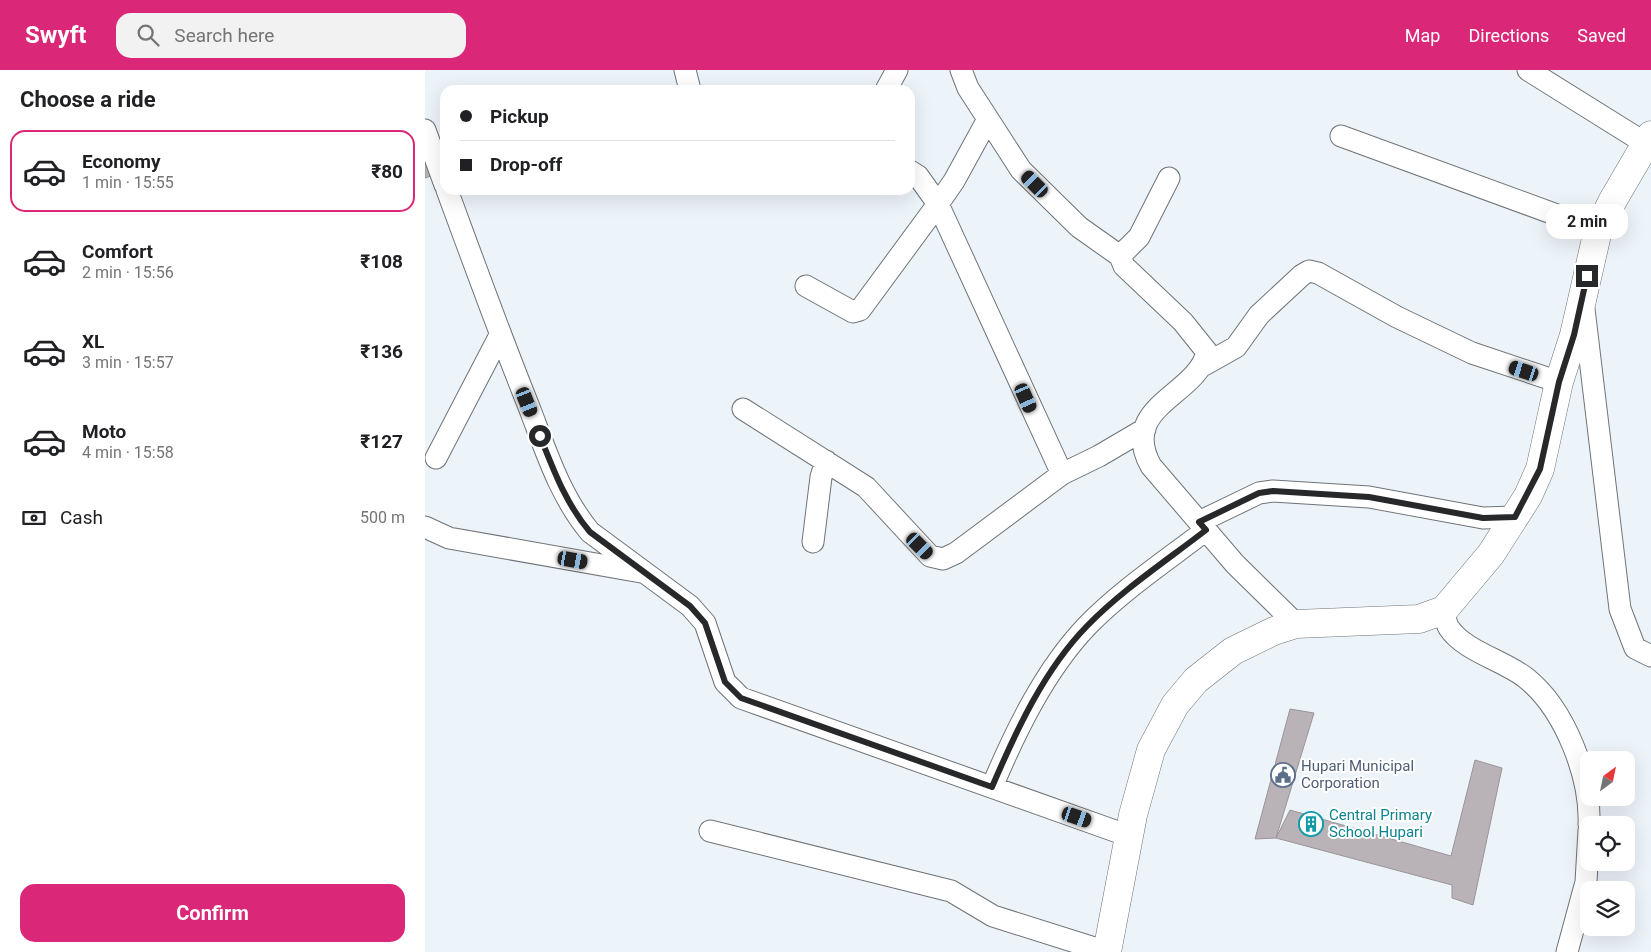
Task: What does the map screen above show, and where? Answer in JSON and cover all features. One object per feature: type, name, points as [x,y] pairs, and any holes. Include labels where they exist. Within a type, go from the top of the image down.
[{"type":"main road","points":[[1107,952],[1129,836],[1151,750],[1175,705],[1196,680],[1233,651],[1296,624],[1419,619],[1444,610],[1491,554],[1515,517],[1540,469],[1559,382],[1574,335],[1582,292],[1598,230],[1648,139]]},
{"type":"street","points":[[685,70],[689,85]]},
{"type":"street","points":[[889,85],[897,70]]},
{"type":"street","points":[[961,70],[968,88],[1021,170],[1079,227],[1120,256],[1124,266],[1153,291],[1197,338],[1207,352],[1204,365]]},
{"type":"street","points":[[1528,70],[1648,139]]},
{"type":"street","points":[[807,286],[853,312],[860,310],[954,181],[988,119]]},
{"type":"street","points":[[425,130],[440,170]]},
{"type":"street","points":[[1341,136],[1598,230]]},
{"type":"street","points":[[915,174],[938,204],[1062,474]]},
{"type":"street","points":[[1120,256],[1139,237],[1169,178]]},
{"type":"street","points":[[449,195],[500,335],[560,487],[590,532],[690,606],[705,623],[725,682],[741,698],[1129,836]]},
{"type":"street","points":[[743,409],[866,487],[930,556],[943,559],[956,553],[1062,474],[1099,456],[1145,429],[1162,403],[1204,365],[1236,347],[1259,315],[1302,275],[1309,271],[1318,273],[1397,317],[1472,353],[1559,382]]},
{"type":"street","points":[[1582,292],[1620,609],[1635,648],[1651,656]]},
{"type":"street","points":[[436,458],[500,335]]},
{"type":"street","points":[[1145,429],[1143,451],[1151,466],[1235,564],[1296,624]]},
{"type":"street","points":[[813,542],[821,477],[826,461]]},
{"type":"street","points":[[992,787],[1031,705],[1047,678],[1086,627],[1203,526],[1259,493],[1273,491],[1369,497],[1483,518],[1515,517]]},
{"type":"street","points":[[425,528],[449,538],[647,573]]},
{"type":"street","points":[[1444,610],[1449,628],[1464,643],[1527,678],[1554,709],[1581,764],[1589,816]]},
{"type":"street","points":[[710,830],[951,891],[993,916],[1107,952]]},
{"type":"street","points":[[1567,952],[1587,882],[1587,871]]},
{"type":"building","points":[[425,161],[431,176],[425,178]]},
{"type":"building","name":"Hupari Municipal Corporation","points":[[1290,709],[1314,713],[1276,838],[1255,839]]},
{"type":"building","name":"Central Primary School Hupari","points":[[1475,760],[1502,768],[1473,905],[1452,898],[1452,885],[1276,838],[1290,810],[1451,856]]},
{"type":"place","name":"Hupari Municipal Corporation","points":[[1283,775]]},
{"type":"place","name":"Central Primary School Hupari","points":[[1311,824]]},
{"type":"route","points":[[540,436],[560,487],[579,518],[590,532],[690,606],[705,623],[725,682],[741,698],[992,787],[1016,733],[1031,705],[1047,678],[1086,627],[1129,589],[1206,530],[1199,522],[1259,493],[1273,491],[1369,497],[1483,518],[1515,517],[1528,496],[1540,469],[1559,382],[1574,335],[1587,276]]}]
